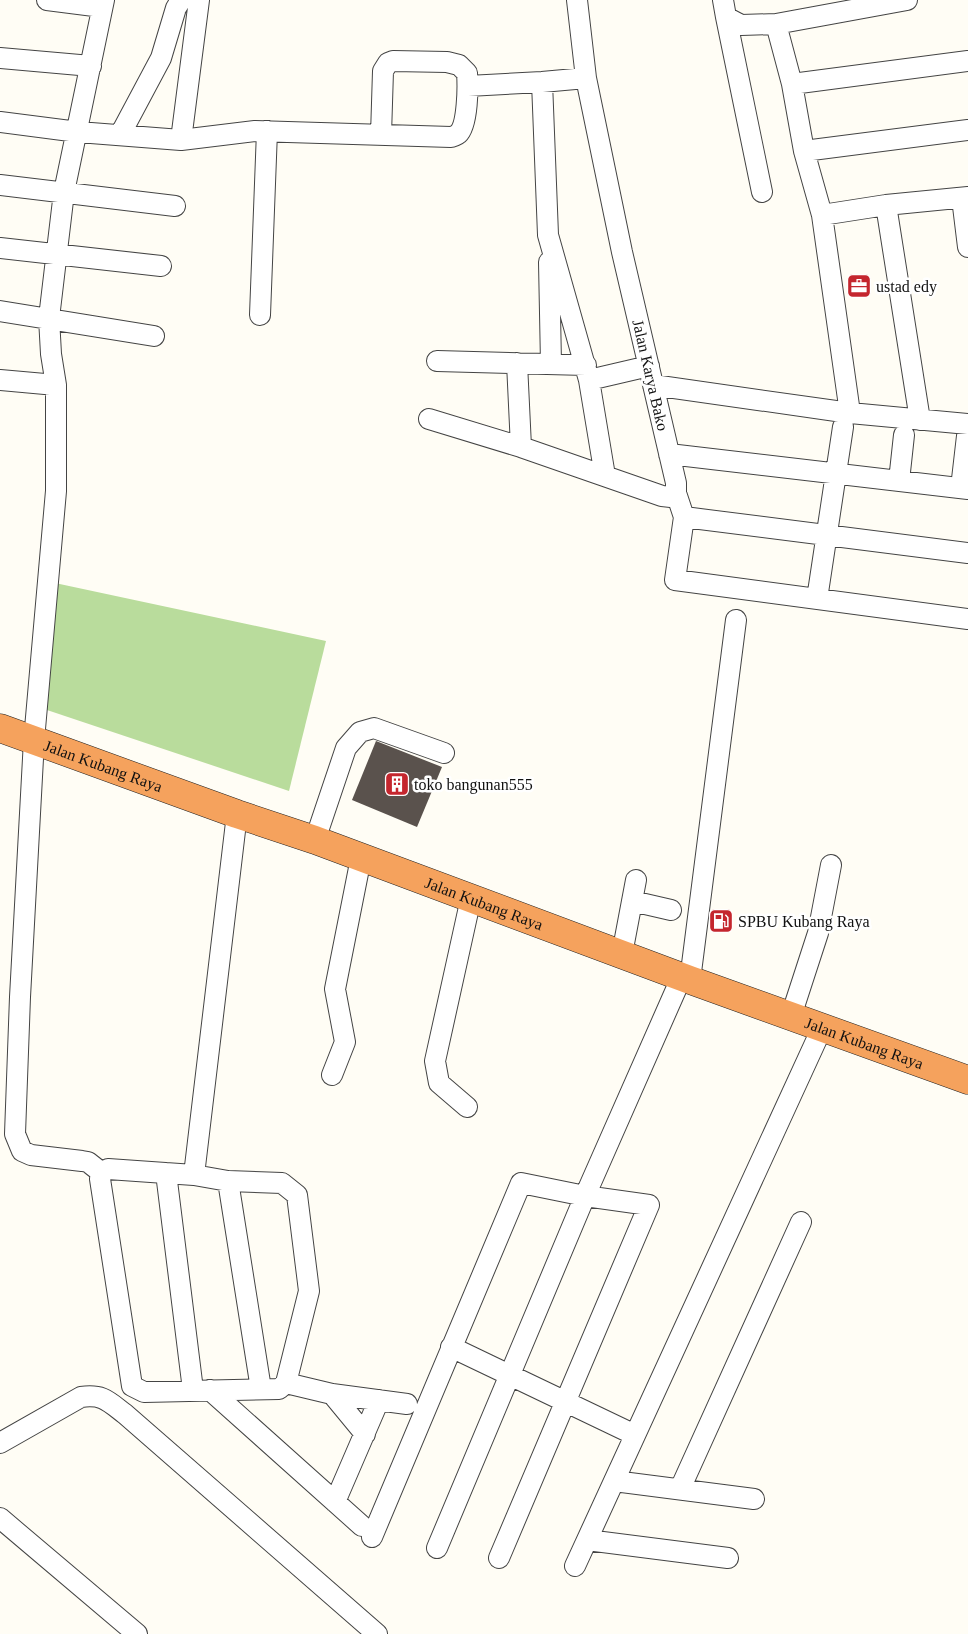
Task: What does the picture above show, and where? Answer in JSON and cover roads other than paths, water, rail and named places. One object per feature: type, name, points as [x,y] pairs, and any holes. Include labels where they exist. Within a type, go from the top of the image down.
[{"type":"highway","name":"Jalan Kubang Raya","points":[[0,728],[237,814],[315,840],[822,1028],[968,1080]]},
{"type":"street","points":[[47,0],[103,4],[78,132],[64,192],[50,318],[51,354],[56,385],[56,490],[34,740],[20,997],[8,1107],[15,1134],[22,1151],[32,1155],[88,1162],[102,1173]]},
{"type":"street","points":[[120,135],[161,58],[176,8],[181,0]]},
{"type":"street","points":[[182,140],[199,0]]},
{"type":"street","name":"Jalan Karya Bako","points":[[577,0],[586,78],[622,252],[676,483],[676,493],[684,517]]},
{"type":"street","points":[[725,9],[741,25],[776,24],[908,0]]},
{"type":"street","points":[[725,9],[762,192]]},
{"type":"street","points":[[776,24],[792,84],[804,150],[822,215],[847,420],[817,599]]},
{"type":"street","points":[[0,58],[90,66]]},
{"type":"street","points":[[0,122],[78,132],[182,140],[255,131],[267,131],[381,135],[451,137],[459,133],[464,122],[468,86],[467,73],[459,65],[453,64],[393,61],[388,63],[383,72],[381,135]]},
{"type":"street","points":[[792,84],[968,62]]},
{"type":"street","points":[[468,86],[586,78]]},
{"type":"street","points":[[542,82],[551,364]]},
{"type":"street","points":[[804,150],[968,130]]},
{"type":"street","points":[[260,315],[267,131]]},
{"type":"street","points":[[0,184],[175,206]]},
{"type":"street","points":[[822,215],[886,205],[965,198],[968,247]]},
{"type":"street","points":[[886,205],[920,420]]},
{"type":"street","points":[[548,236],[588,372],[605,476]]},
{"type":"street","points":[[0,248],[161,266]]},
{"type":"street","points":[[0,310],[154,336]]},
{"type":"street","points":[[437,361],[551,364],[588,372],[651,375],[847,420],[920,420],[968,424]]},
{"type":"street","points":[[518,363],[521,447]]},
{"type":"street","points":[[0,380],[56,385]]},
{"type":"street","points":[[429,419],[521,447],[662,496],[672,497],[676,493]]},
{"type":"street","points":[[899,481],[904,435]]},
{"type":"street","points":[[669,454],[964,488],[967,436]]},
{"type":"street","points":[[968,553],[684,517],[675,580],[968,619]]},
{"type":"street","points":[[437,1548],[585,1196],[686,978],[736,620]]},
{"type":"street","points":[[315,840],[346,748],[360,732],[374,728],[444,753]]},
{"type":"street","points":[[194,1174],[237,814]]},
{"type":"street","points":[[332,1076],[344,1042],[335,989],[361,858]]},
{"type":"street","points":[[791,1016],[818,933],[832,865]]},
{"type":"street","points":[[622,954],[636,880]]},
{"type":"street","points":[[467,1107],[440,1083],[435,1061],[471,898]]},
{"type":"street","points":[[632,901],[670,910]]},
{"type":"street","points":[[575,1566],[822,1028]]},
{"type":"street","points":[[108,1169],[166,1174],[194,1174],[228,1181],[282,1183],[297,1195],[309,1290],[286,1383],[279,1388],[144,1392],[132,1386],[100,1179],[102,1173],[108,1169]]},
{"type":"street","points":[[166,1174],[202,1390],[367,1531],[452,1347],[521,1183],[585,1196],[649,1205],[499,1558]]},
{"type":"street","points":[[228,1181],[261,1389]]},
{"type":"street","points":[[680,1490],[801,1222]]},
{"type":"street","points":[[452,1347],[635,1435]]},
{"type":"street","points":[[286,1383],[332,1394],[407,1404]]},
{"type":"street","points":[[108,1401],[132,1386]]},
{"type":"street","points":[[332,1394],[365,1434]]},
{"type":"street","points":[[0,1444],[81,1397],[94,1396],[103,1398],[377,1634]]},
{"type":"street","points":[[335,1502],[379,1400]]},
{"type":"street","points":[[614,1480],[754,1500]]},
{"type":"street","points":[[0,1518],[137,1634]]},
{"type":"street","points":[[587,1540],[728,1558]]},
{"type":"place","name":"ustad edy","points":[[859,286]]},
{"type":"place","name":"toko bangunan555","points":[[397,784]]},
{"type":"place","name":"SPBU Kubang Raya","points":[[721,921]]}]
